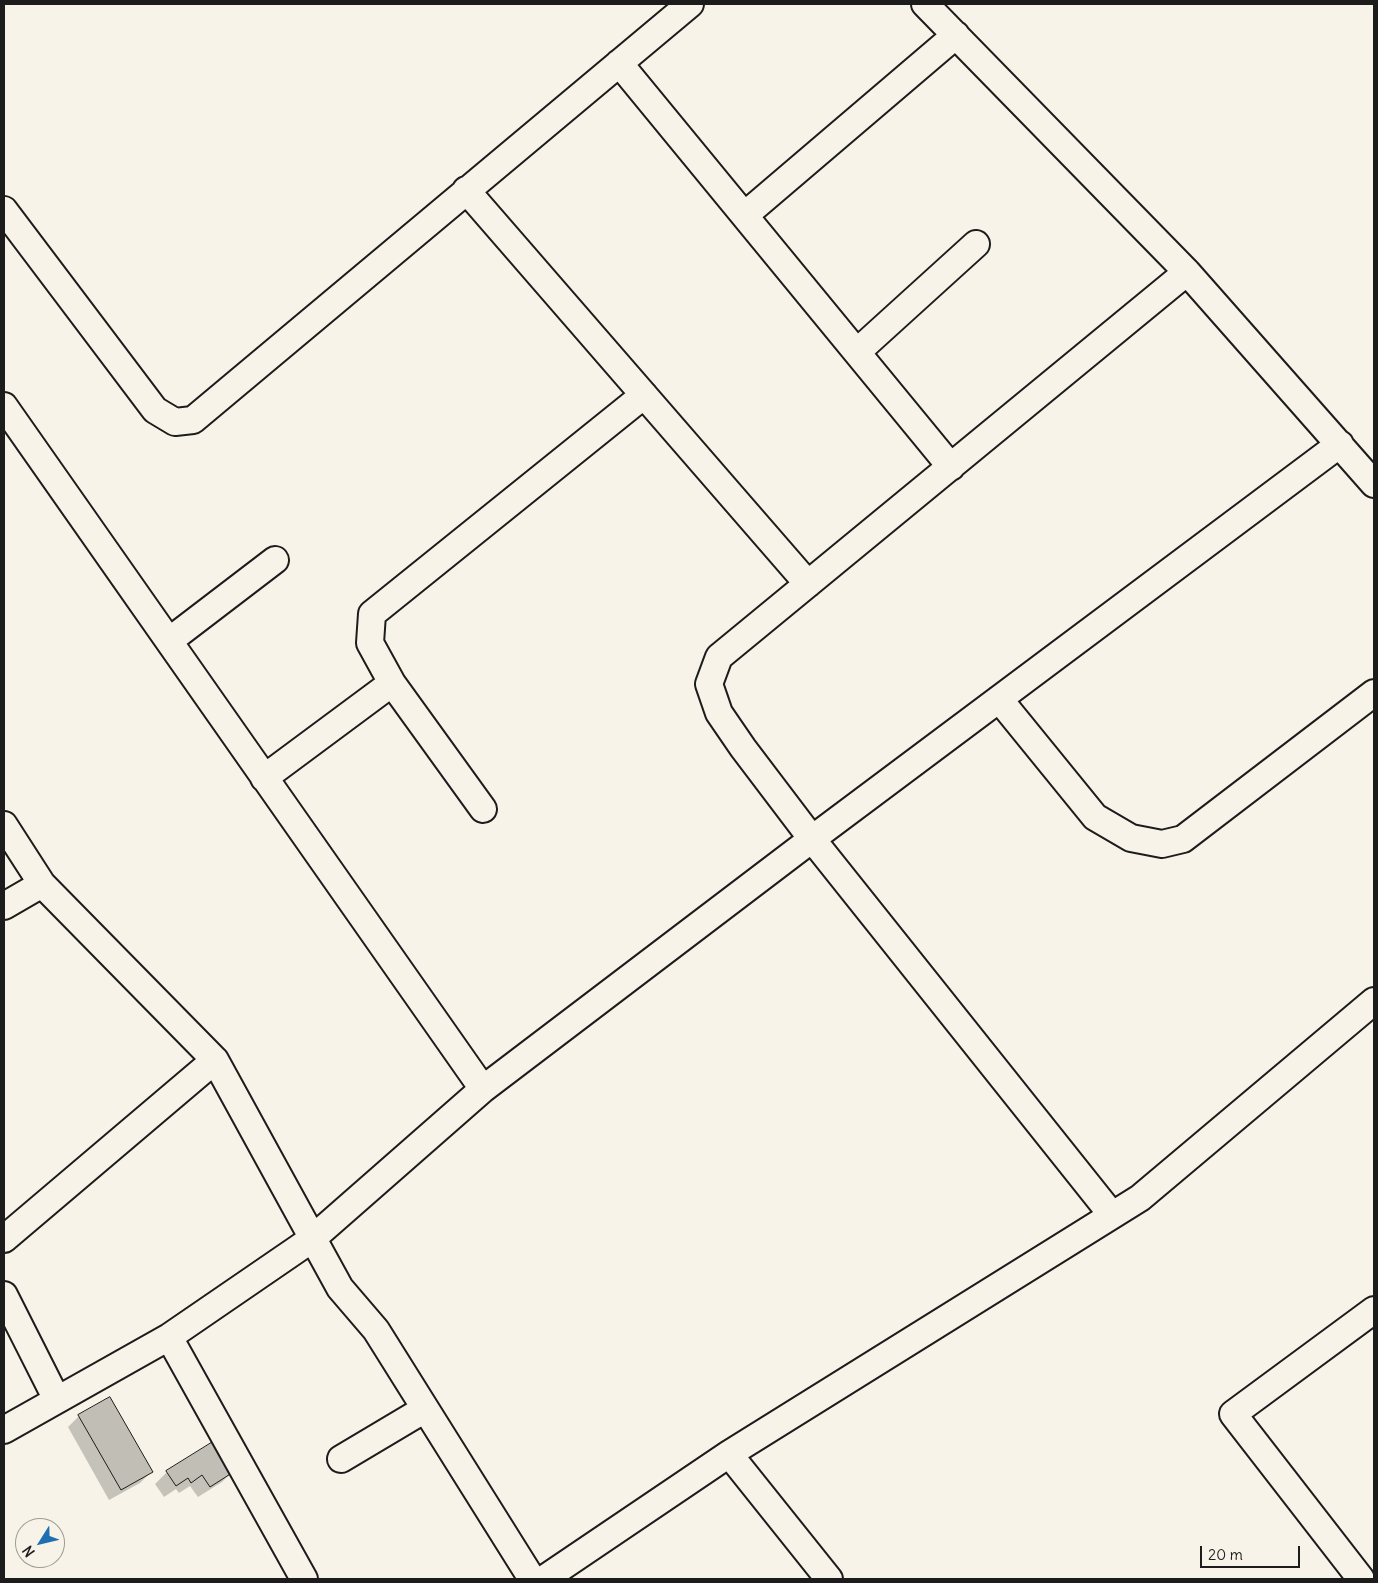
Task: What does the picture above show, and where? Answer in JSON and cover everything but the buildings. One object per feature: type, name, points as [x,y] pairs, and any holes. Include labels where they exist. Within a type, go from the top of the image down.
[{"type":"street","points":[[4,210],[155,410],[175,422],[193,420],[690,4]]},
{"type":"street","points":[[925,4],[1187,272],[1374,484]]},
{"type":"street","points":[[744,215],[956,36]]},
{"type":"street","points":[[619,63],[951,467]]},
{"type":"street","points":[[466,190],[808,584]]},
{"type":"street","points":[[857,352],[976,244]]},
{"type":"street","points":[[1112,1215],[812,839],[719,713],[709,684],[720,657],[1187,272]]},
{"type":"street","points":[[483,809],[392,683],[370,643],[372,614],[644,395]]},
{"type":"street","points":[[4,406],[484,1088]]},
{"type":"street","points":[[4,1430],[169,1337],[312,1239],[484,1088],[812,839],[1340,444]]},
{"type":"street","points":[[169,641],[275,560]]},
{"type":"street","points":[[264,778],[392,683]]},
{"type":"street","points":[[999,699],[1095,817],[1131,838],[1162,844],[1183,839],[1374,693]]},
{"type":"street","points":[[4,825],[42,884],[215,1060],[340,1288],[376,1330],[532,1579]]},
{"type":"street","points":[[4,906],[42,884]]},
{"type":"street","points":[[544,1579],[729,1454],[1140,1198],[1374,1001]]},
{"type":"street","points":[[4,1239],[215,1060]]},
{"type":"street","points":[[4,1295],[57,1400]]},
{"type":"street","points":[[1361,1579],[1233,1414],[1374,1310]]},
{"type":"street","points":[[169,1337],[304,1579]]},
{"type":"street","points":[[341,1459],[426,1408]]},
{"type":"street","points":[[729,1454],[829,1579]]}]
